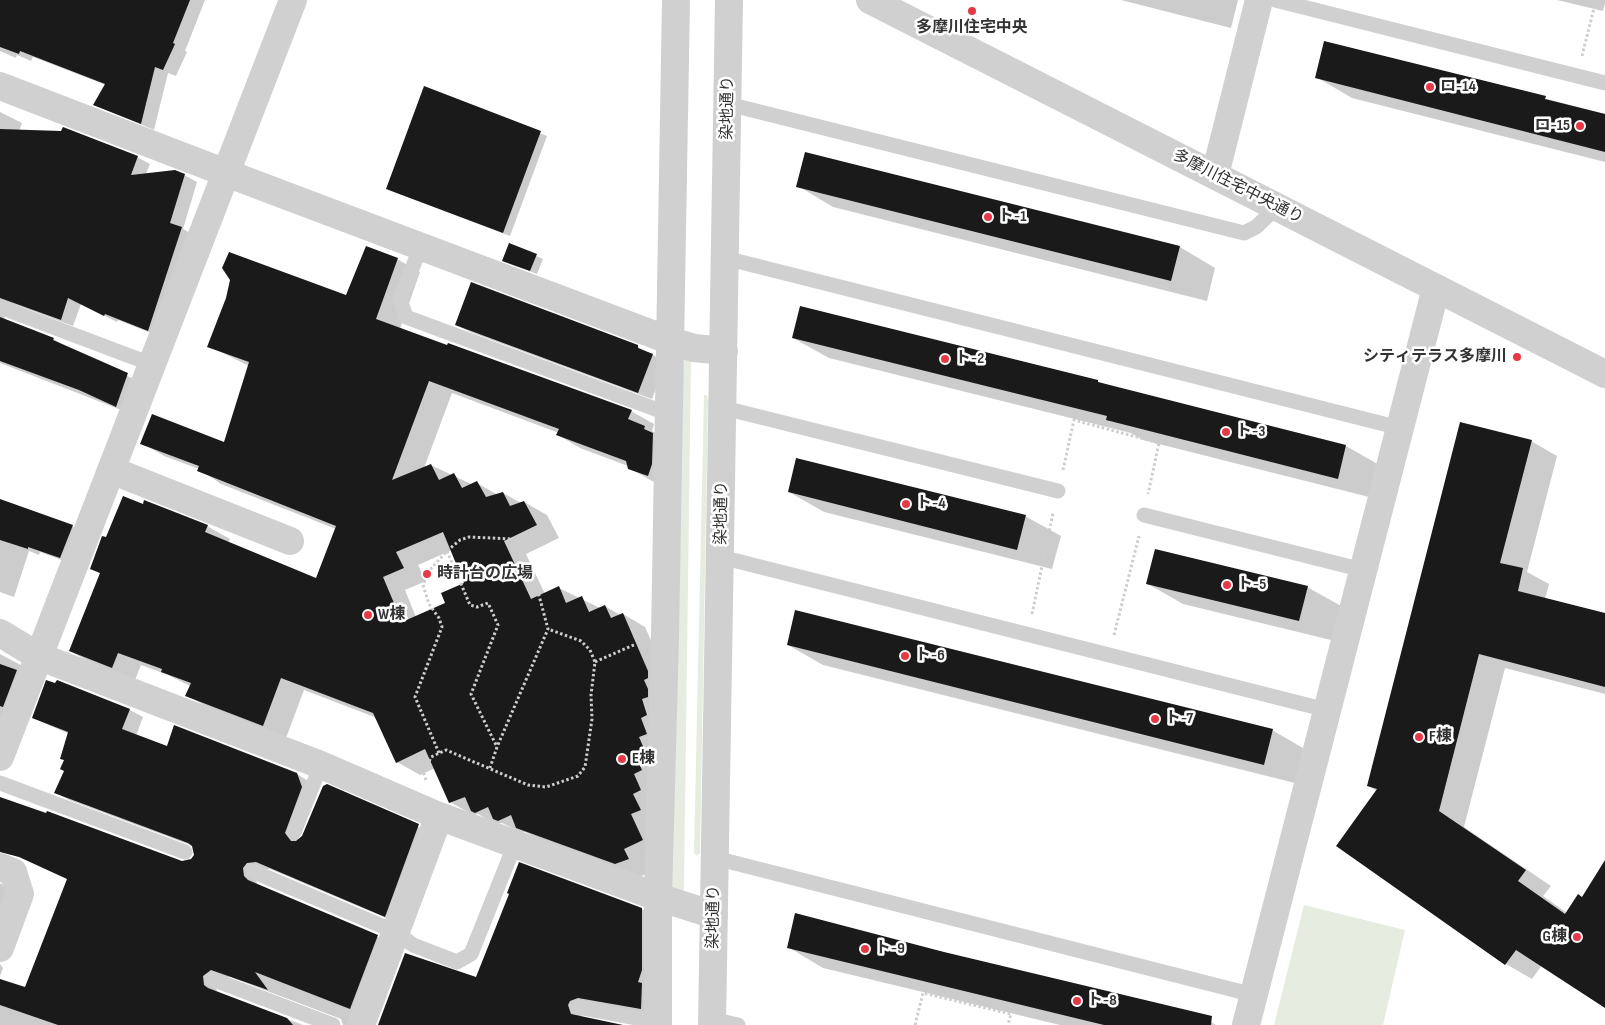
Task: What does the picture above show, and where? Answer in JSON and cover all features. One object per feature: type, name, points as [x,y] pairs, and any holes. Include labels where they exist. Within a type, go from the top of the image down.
[{"type":"street","points":[[0,757],[293,0]]},
{"type":"street","points":[[658,1024],[658,897],[671,340],[676,0]]},
{"type":"street","name":"染地通り","points":[[721,1023],[714,915],[730,0]]},
{"type":"street","name":"多摩川住宅中央通り","points":[[870,0],[1605,374]]},
{"type":"street","points":[[1215,175],[1259,0]]},
{"type":"street","points":[[0,86],[226,174],[671,340],[694,348],[724,351]]},
{"type":"street","points":[[1246,1025],[1436,288]]},
{"type":"street","points":[[111,470],[290,540]]},
{"type":"street","points":[[0,633],[38,656],[321,766],[439,816],[658,897],[714,915]]},
{"type":"street","points":[[361,1025],[439,816]]},
{"type":"street","points":[[0,867],[13,872],[20,894],[0,948]]},
{"type":"lane","points":[[1275,0],[1605,83]]},
{"type":"lane","points":[[728,104],[1244,233],[1256,227],[1277,207]]},
{"type":"lane","points":[[421,246],[400,299],[406,317],[669,414]]},
{"type":"lane","points":[[725,258],[1400,428]]},
{"type":"lane","points":[[0,306],[151,364]]},
{"type":"lane","points":[[724,408],[1058,491]]},
{"type":"lane","points":[[1144,515],[1364,570]]},
{"type":"lane","points":[[721,557],[1327,710]]},
{"type":"lane","points":[[294,832],[321,766]]},
{"type":"lane","points":[[0,783],[185,852]]},
{"type":"lane","points":[[252,871],[396,932],[413,945],[457,962],[471,954],[515,844]]},
{"type":"lane","points":[[715,858],[1254,995]]},
{"type":"lane","points":[[212,978],[333,1025]]},
{"type":"lane","points":[[577,1007],[658,1024]]},
{"type":"path","points":[[1577,76],[1596,0]]},
{"type":"path","points":[[1027,634],[1074,420],[1159,443],[1144,515],[1109,655]]},
{"type":"path","points":[[438,752],[415,696],[442,627],[439,618],[429,604],[423,585],[429,571],[447,551],[460,540],[469,537],[513,539],[535,549]]},
{"type":"path","points":[[490,768],[497,747],[548,629],[537,588],[523,556],[523,543]]},
{"type":"path","points":[[447,551],[470,605],[477,608],[488,603],[498,625],[471,694],[497,747]]},
{"type":"path","points":[[439,816],[424,774],[431,757],[438,752],[446,750],[528,785],[546,787],[578,776],[585,767],[592,719],[591,695],[595,662],[590,650],[580,641],[548,629]]},
{"type":"path","points":[[595,662],[640,642]]},
{"type":"path","points":[[915,1025],[922,993],[1011,1014],[1008,1025]]},
{"type":"shaded area","points":[[691,356],[683,894],[670,886],[679,359]]},
{"type":"shaded area","points":[[704,395],[707,395],[708,402],[700,853],[697,856],[694,853]]},
{"type":"shaded area","points":[[1304,905],[1405,930],[1383,1025],[1274,1025]]},
{"type":"building","points":[[0,0],[190,0],[173,43],[175,44],[163,70],[155,67],[141,124],[93,105],[105,84],[20,51],[19,54],[0,47]]},
{"type":"building","name":"ロ-14","points":[[1324,41],[1546,96],[1545,99],[1605,114],[1605,152],[1315,78]]},
{"type":"building","points":[[424,86],[541,131],[503,233],[386,189]]},
{"type":"building","points":[[63,127],[138,156],[131,175],[175,170],[185,174],[170,223],[182,227],[148,331],[105,314],[104,316],[68,298],[61,320],[0,298],[0,129],[61,131]]},
{"type":"building","name":"ト-1","points":[[805,152],[1180,246],[1171,281],[796,187]]},
{"type":"building","points":[[509,243],[537,254],[530,271],[502,261]]},
{"type":"building","points":[[366,246],[398,258],[376,319],[447,345],[448,343],[632,410],[628,419],[645,426],[644,429],[653,433],[652,464],[648,476],[628,469],[626,461],[556,435],[559,429],[429,381],[392,480],[431,464],[439,480],[454,473],[462,488],[477,481],[486,497],[503,492],[510,506],[524,501],[537,525],[504,541],[531,599],[559,586],[566,603],[582,596],[589,612],[605,605],[611,618],[623,613],[648,671],[648,678],[644,680],[648,689],[648,697],[642,699],[647,715],[641,718],[647,734],[639,737],[645,751],[635,755],[642,770],[634,774],[641,790],[633,794],[641,810],[631,814],[643,840],[624,849],[629,859],[615,864],[516,828],[511,815],[498,821],[493,819],[488,807],[475,813],[471,811],[465,797],[449,803],[425,749],[396,763],[373,713],[281,678],[263,726],[185,696],[191,683],[161,672],[162,669],[118,653],[112,668],[69,651],[100,573],[90,569],[102,536],[106,537],[123,496],[143,504],[144,500],[208,525],[205,532],[316,578],[336,526],[197,471],[199,466],[140,444],[152,414],[224,442],[249,362],[207,347],[226,298],[230,280],[222,268],[229,252],[346,295]],"holes":[[[443,532],[464,583],[441,593],[445,603],[402,622],[383,577],[404,568],[396,552]]]},
{"type":"building","points":[[471,282],[638,345],[638,348],[653,354],[638,393],[455,325]]},
{"type":"building","points":[[800,306],[1098,380],[1098,382],[1346,445],[1338,479],[1106,420],[1107,416],[792,338]]},
{"type":"building","points":[[0,317],[54,338],[53,340],[128,373],[116,407],[79,390],[0,361]]},
{"type":"building","name":"F棟","points":[[1460,422],[1532,440],[1500,563],[1523,568],[1518,591],[1605,613],[1605,687],[1479,654],[1439,811],[1526,870],[1518,881],[1565,914],[1578,894],[1582,897],[1605,860],[1605,1008],[1516,950],[1505,965],[1336,846],[1377,789],[1367,786]]},
{"type":"building","name":"ト-4","points":[[796,458],[1026,515],[1017,550],[788,492]]},
{"type":"building","points":[[0,499],[73,525],[60,558],[0,540]]},
{"type":"building","name":"ト-5","points":[[1155,549],[1308,586],[1299,621],[1146,584]]},
{"type":"building","points":[[795,610],[1273,729],[1264,765],[787,645]]},
{"type":"building","points":[[0,664],[17,670],[3,707],[0,706]]},
{"type":"building","points":[[46,680],[55,683],[57,680],[130,709],[122,729],[167,746],[174,725],[297,773],[302,787],[285,833],[291,841],[296,841],[302,836],[323,786],[327,784],[419,824],[385,917],[256,862],[247,863],[243,868],[244,876],[248,880],[378,935],[350,1009],[255,972],[268,990],[211,970],[203,976],[204,985],[208,988],[287,1018],[293,1025],[58,1025],[0,1005],[0,979],[25,987],[67,879],[19,857],[0,852],[0,797],[46,813],[47,811],[182,861],[191,859],[194,855],[192,846],[188,843],[54,793],[64,771],[60,769],[64,760],[60,759],[68,732],[32,718]]},
{"type":"building","points":[[519,862],[642,908],[642,970],[638,982],[642,983],[641,1009],[578,998],[570,1001],[568,1005],[571,1014],[623,1025],[378,1025],[405,953],[476,977],[509,894],[507,893]]},
{"type":"building","points":[[795,913],[944,952],[1212,1016],[1211,1025],[1104,1025],[787,948]]},
{"type":"place","name":"多摩川住宅中央","points":[[972,11]]},
{"type":"place","name":"ロ-14","points":[[1430,87]]},
{"type":"place","name":"ロ-15","points":[[1580,126]]},
{"type":"place","name":"ト-1","points":[[988,217]]},
{"type":"place","name":"シティテラス多摩川","points":[[1517,357]]},
{"type":"place","name":"ト-2","points":[[945,359]]},
{"type":"place","name":"ト-3","points":[[1226,432]]},
{"type":"place","name":"ト-4","points":[[906,504]]},
{"type":"place","name":"時計台の広場","points":[[427,574]]},
{"type":"place","name":"ト-5","points":[[1227,585]]},
{"type":"place","name":"W棟","points":[[368,615]]},
{"type":"place","name":"ト-6","points":[[905,656]]},
{"type":"place","name":"ト-7","points":[[1155,719]]},
{"type":"place","name":"F棟","points":[[1419,737]]},
{"type":"place","name":"E棟","points":[[622,759]]},
{"type":"place","name":"G棟","points":[[1577,937]]},
{"type":"place","name":"ト-9","points":[[865,949]]},
{"type":"place","name":"ト-8","points":[[1077,1001]]}]
